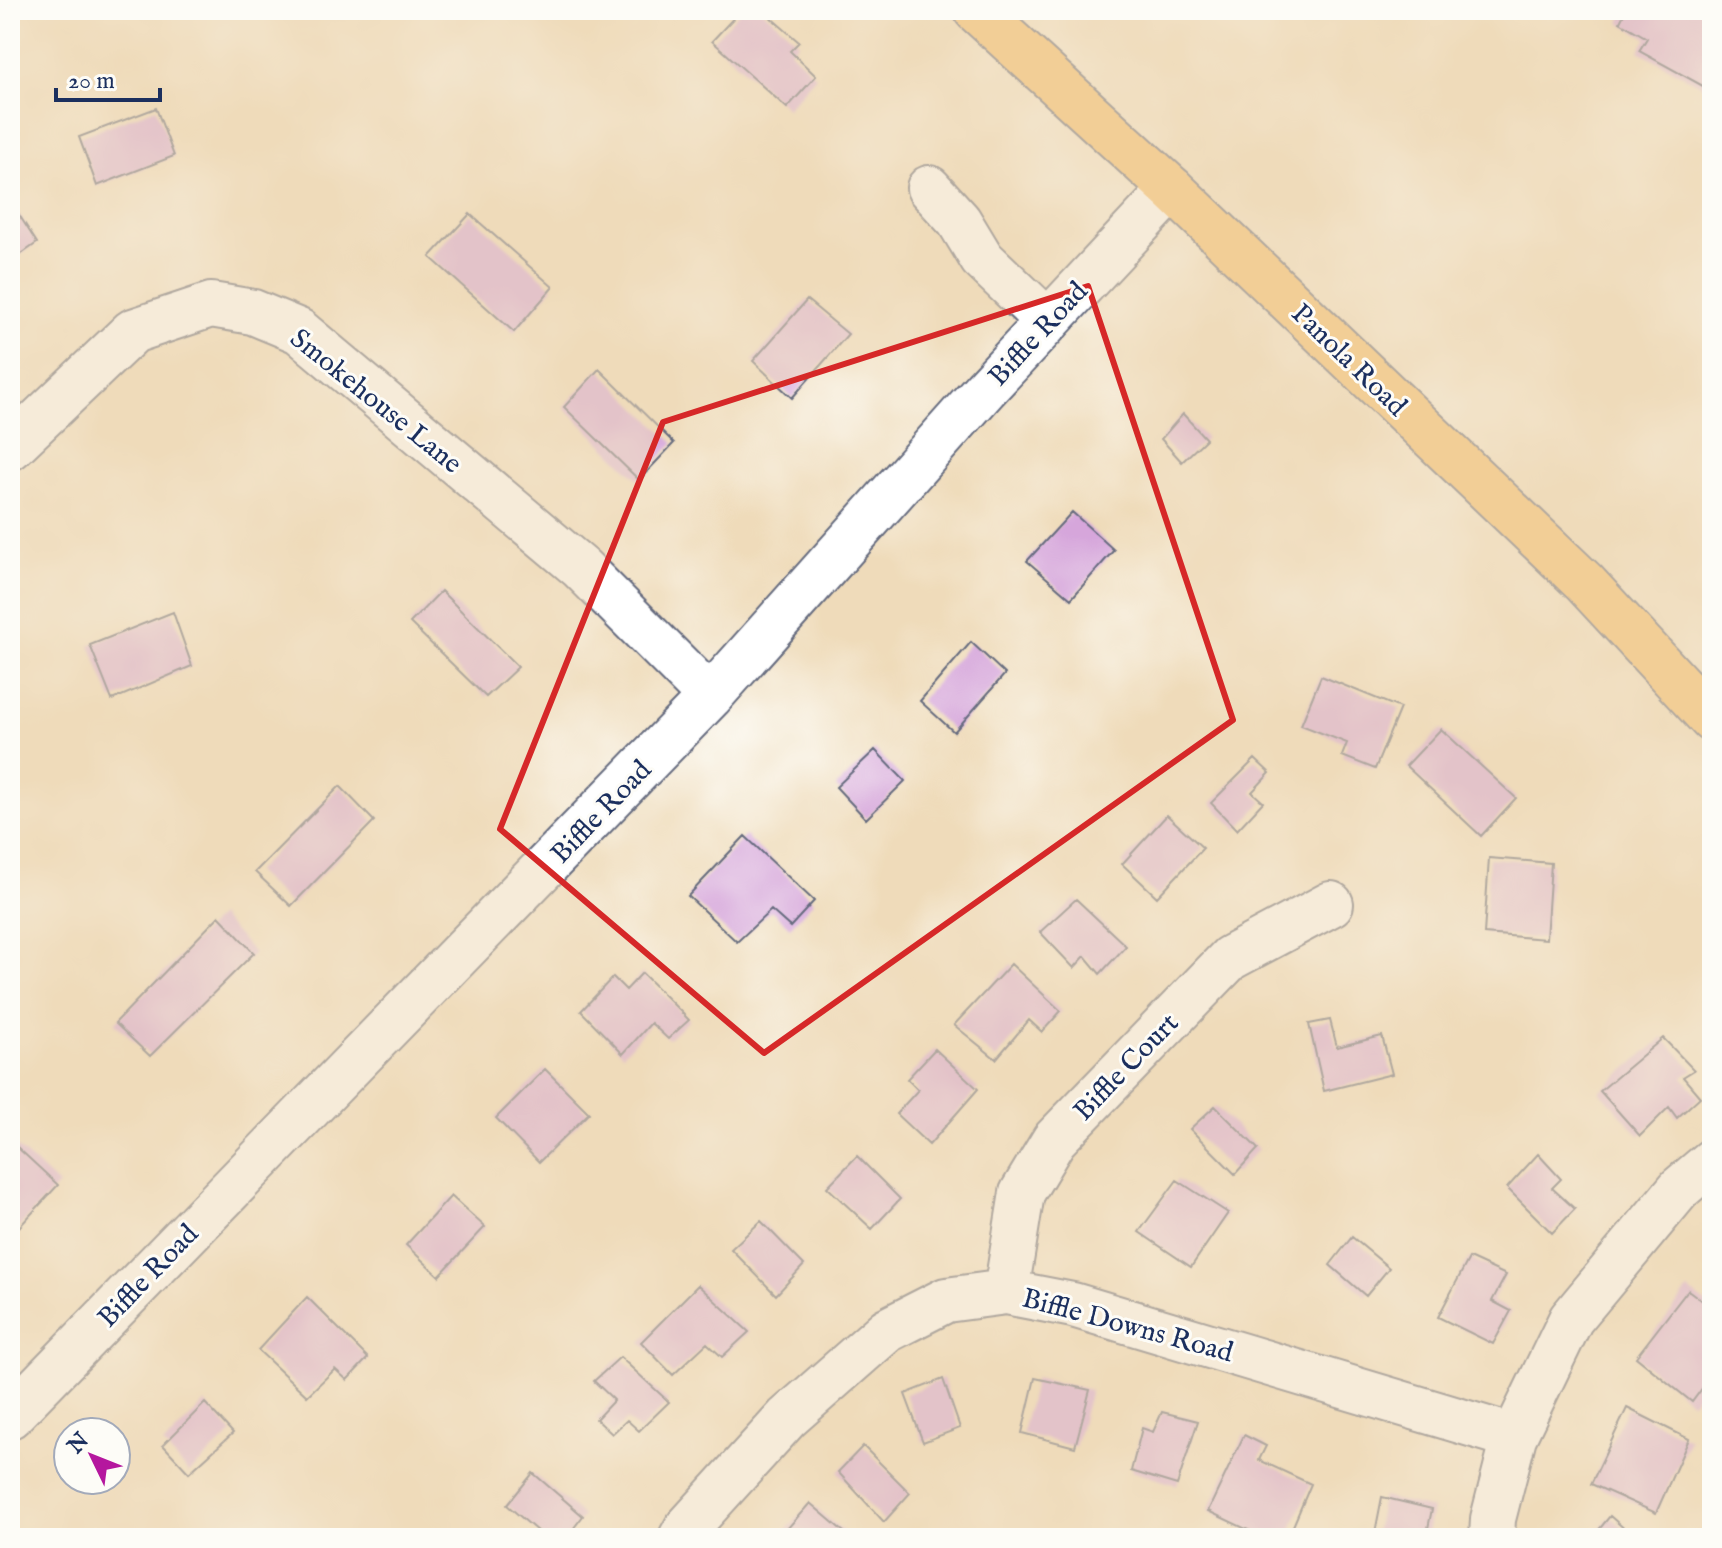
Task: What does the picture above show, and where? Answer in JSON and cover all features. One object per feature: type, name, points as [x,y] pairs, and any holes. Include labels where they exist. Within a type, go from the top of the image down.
[{"type":"main road","name":"Panola Road","points":[[976,10],[1172,189],[1585,583],[1712,720]]},
{"type":"street","points":[[929,188],[959,221],[982,259],[1048,322]]},
{"type":"street","name":"Biffle Road","points":[[10,1416],[710,697],[985,389],[1172,189]]},
{"type":"street","name":"Smokehouse Lane","points":[[10,448],[133,331],[211,305],[253,312],[299,331],[581,568],[710,697]]},
{"type":"street","name":"Biffle Court","points":[[1006,1292],[1022,1193],[1054,1140],[1230,958],[1331,904]]},
{"type":"street","points":[[1492,1538],[1493,1519],[1514,1437],[1571,1319],[1680,1188],[1712,1161]]},
{"type":"street","name":"Biffle Downs Road","points":[[681,1538],[787,1418],[887,1330],[946,1300],[1006,1292],[1073,1305],[1514,1437]]},
{"type":"highlighted area","points":[[1088,286],[1233,720],[764,1053],[500,829],[663,422]]},
{"type":"building","points":[[741,10],[762,10],[799,42],[790,51],[816,76],[787,108],[712,41]]},
{"type":"building","points":[[1626,10],[1712,10],[1712,91],[1639,51],[1647,38],[1620,22]]},
{"type":"building","points":[[156,108],[174,156],[97,186],[79,137]]},
{"type":"building","points":[[14,207],[37,243],[10,262],[10,210]]},
{"type":"building","points":[[470,214],[553,287],[514,332],[430,257]]},
{"type":"building","points":[[807,300],[848,334],[792,398],[753,361]]},
{"type":"building","points":[[599,369],[674,443],[639,480],[564,407]]},
{"type":"building","points":[[1183,414],[1206,439],[1182,462],[1161,439]]},
{"type":"building","points":[[1072,512],[1114,550],[1071,599],[1027,561]]},
{"type":"building","points":[[441,591],[518,667],[486,697],[410,623]]},
{"type":"building","points":[[173,612],[192,666],[112,700],[90,645]]},
{"type":"building","points":[[971,642],[1005,674],[954,732],[920,701]]},
{"type":"building","points":[[1321,676],[1400,708],[1375,769],[1342,756],[1347,743],[1301,725]]},
{"type":"building","points":[[1441,729],[1516,798],[1481,836],[1406,766]]},
{"type":"building","points":[[875,750],[905,781],[866,819],[836,787]]},
{"type":"building","points":[[1255,759],[1270,773],[1252,792],[1263,802],[1237,830],[1211,803]]},
{"type":"building","points":[[340,786],[374,821],[291,906],[255,872]]},
{"type":"building","points":[[1167,815],[1203,848],[1157,897],[1122,864]]},
{"type":"building","points":[[745,836],[814,901],[790,927],[771,910],[737,942],[688,896]]},
{"type":"building","points":[[1489,858],[1551,863],[1546,939],[1484,934]]},
{"type":"building","points":[[1076,899],[1126,946],[1100,974],[1085,956],[1074,968],[1040,932]]},
{"type":"building","points":[[219,916],[254,953],[150,1056],[115,1023]]},
{"type":"building","points":[[1011,964],[1061,1011],[1042,1032],[1029,1020],[996,1059],[954,1025]]},
{"type":"building","points":[[642,973],[689,1020],[668,1039],[651,1023],[623,1054],[581,1011],[613,977],[626,990]]},
{"type":"building","points":[[1330,1020],[1337,1047],[1382,1036],[1392,1074],[1324,1091],[1309,1024]]},
{"type":"building","points":[[1663,1038],[1694,1070],[1683,1077],[1700,1097],[1677,1118],[1669,1107],[1640,1136],[1600,1091]]},
{"type":"building","points":[[935,1049],[978,1089],[929,1145],[896,1114],[918,1090],[907,1079]]},
{"type":"building","points":[[545,1069],[589,1113],[539,1162],[496,1118]]},
{"type":"building","points":[[1215,1106],[1258,1149],[1235,1174],[1190,1129]]},
{"type":"building","points":[[17,1147],[58,1185],[10,1237],[10,1155]]},
{"type":"building","points":[[1538,1154],[1561,1179],[1552,1188],[1575,1209],[1552,1233],[1507,1188]]},
{"type":"building","points":[[857,1156],[900,1199],[872,1229],[827,1187]]},
{"type":"building","points":[[1177,1180],[1228,1213],[1191,1267],[1139,1232]]},
{"type":"building","points":[[451,1196],[485,1227],[439,1276],[406,1245]]},
{"type":"building","points":[[761,1221],[804,1265],[776,1295],[731,1249]]},
{"type":"building","points":[[1352,1237],[1389,1268],[1366,1296],[1330,1265]]},
{"type":"building","points":[[1469,1258],[1506,1275],[1492,1301],[1511,1311],[1493,1344],[1438,1317]]},
{"type":"building","points":[[698,1285],[749,1332],[722,1357],[707,1343],[673,1375],[641,1342]]},
{"type":"building","points":[[1688,1290],[1712,1308],[1712,1375],[1692,1402],[1636,1357]]},
{"type":"building","points":[[307,1297],[368,1358],[347,1380],[335,1369],[307,1396],[258,1350]]},
{"type":"building","points":[[620,1357],[669,1402],[639,1431],[627,1420],[612,1434],[596,1419],[614,1400],[594,1381]]},
{"type":"building","points":[[1035,1378],[1090,1390],[1075,1447],[1022,1433]]},
{"type":"building","points":[[943,1379],[960,1428],[923,1442],[905,1394]]},
{"type":"building","points":[[205,1403],[233,1433],[189,1473],[163,1445]]},
{"type":"building","points":[[1627,1408],[1689,1439],[1656,1513],[1591,1484]]},
{"type":"building","points":[[1162,1412],[1198,1421],[1177,1485],[1131,1471],[1142,1428],[1153,1432]]},
{"type":"building","points":[[1244,1435],[1266,1446],[1259,1460],[1311,1484],[1288,1538],[1265,1538],[1208,1511]]},
{"type":"building","points":[[863,1446],[910,1493],[884,1522],[838,1472]]},
{"type":"building","points":[[533,1473],[583,1516],[566,1538],[545,1538],[507,1505]]},
{"type":"building","points":[[1382,1497],[1432,1509],[1426,1538],[1374,1538]]},
{"type":"building","points":[[810,1503],[851,1538],[779,1538]]},
{"type":"building","points":[[1610,1516],[1635,1538],[1592,1538]]}]
